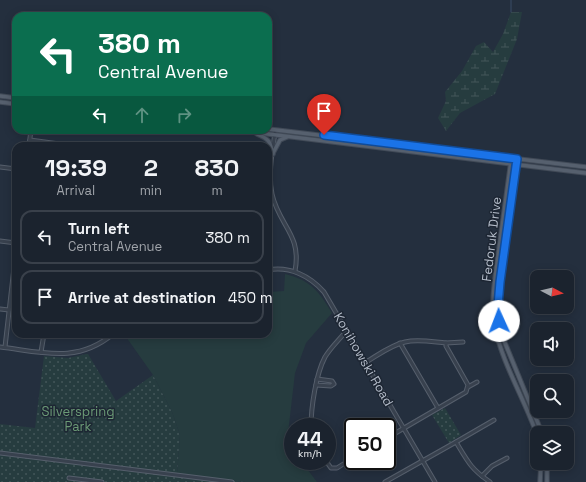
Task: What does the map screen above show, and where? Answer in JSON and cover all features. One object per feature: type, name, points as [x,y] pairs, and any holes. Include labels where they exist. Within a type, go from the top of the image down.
[{"type":"main road","points":[[0,96],[12,98]]},
{"type":"main road","points":[[0,102],[12,104]]},
{"type":"main road","points":[[272,129],[586,167]]},
{"type":"main road","points":[[255,134],[266,138],[269,142]]},
{"type":"main road","points":[[267,134],[586,172]]},
{"type":"main road","points":[[273,154],[280,140],[290,137]]},
{"type":"main road","name":"Fedoruk Drive","points":[[511,158],[495,284],[494,317],[496,333],[533,426]]},
{"type":"main road","name":"Fedoruk Drive","points":[[517,159],[500,282],[498,306],[499,321],[505,343],[539,426]]},
{"type":"main road","points":[[540,482],[541,470]]},
{"type":"main road","points":[[546,482],[547,470]]},
{"type":"street","points":[[272,158],[275,130]]},
{"type":"street","points":[[31,134],[30,140],[45,142]]},
{"type":"street","points":[[0,167],[12,168]]},
{"type":"street","points":[[272,190],[276,208],[296,246],[297,262],[295,271]]},
{"type":"street","points":[[0,241],[12,242]]},
{"type":"street","name":"Konihowski Road","points":[[272,270],[282,269],[295,271],[316,283],[324,292],[435,482]]},
{"type":"street","points":[[4,348],[12,284]]},
{"type":"street","points":[[0,309],[9,310]]},
{"type":"street","points":[[312,418],[317,379],[326,357],[347,330]]},
{"type":"street","points":[[41,352],[43,338]]},
{"type":"street","points":[[0,347],[64,354],[81,352],[107,338]]},
{"type":"street","points":[[366,362],[400,343],[411,341],[446,343],[463,342]]},
{"type":"street","points":[[400,343],[438,408]]},
{"type":"street","points":[[446,343],[446,346],[468,387]]},
{"type":"street","points":[[316,385],[331,386],[334,384],[332,381],[317,379]]},
{"type":"street","points":[[396,433],[466,392],[468,387],[477,382]]},
{"type":"street","points":[[388,481],[494,420]]},
{"type":"street","points":[[456,442],[470,466],[490,482]]},
{"type":"street","points":[[0,453],[232,482]]},
{"type":"street","points":[[482,476],[492,466],[507,458]]},
{"type":"street","points":[[68,478],[102,482]]},
{"type":"green space","points":[[511,12],[522,12],[517,39],[495,94],[460,113],[446,131],[438,118],[446,101],[445,92],[462,71],[476,46],[484,42],[493,52],[503,34]]},
{"type":"green space","points":[[285,274],[294,276],[313,288],[323,298],[332,313],[306,343],[295,373],[290,418],[284,418],[284,470],[308,470],[317,482],[245,482],[177,474],[180,435],[172,412],[153,375],[127,338],[272,338],[272,292],[284,291]]},
{"type":"green space","name":"Silverspring Park","points":[[88,354],[116,401],[153,375],[172,412],[180,435],[177,474],[245,482],[0,482],[0,424],[35,428],[44,356],[68,358]]},
{"type":"green space","points":[[445,408],[461,435],[449,443],[432,415]]},
{"type":"waterway","points":[[511,0],[511,12]]},
{"type":"route","points":[[324,135],[517,159],[500,282],[498,306],[499,321]]}]
